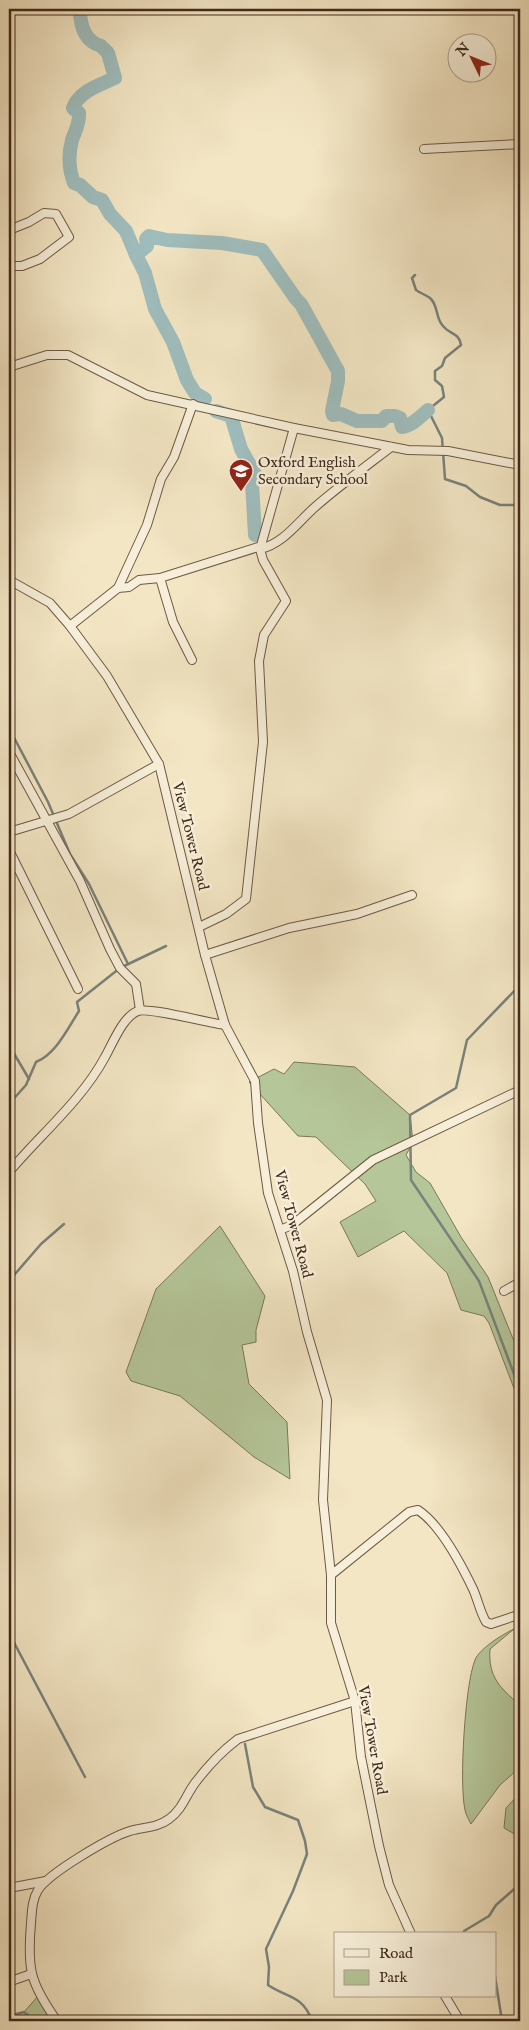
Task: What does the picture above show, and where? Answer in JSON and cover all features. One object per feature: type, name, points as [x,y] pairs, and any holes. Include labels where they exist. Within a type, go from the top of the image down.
[{"type":"street","points":[[424,149],[520,144]]},
{"type":"street","points":[[9,230],[29,222],[44,213],[56,214],[69,237],[40,258],[22,266],[9,266]]},
{"type":"street","points":[[9,367],[47,354],[68,355],[147,395],[294,428],[391,447],[408,450],[448,451],[520,465]]},
{"type":"street","points":[[70,626],[118,588],[147,525],[161,479],[174,456],[193,404]]},
{"type":"street","points":[[199,927],[226,914],[246,899],[263,742],[259,661],[264,635],[286,601],[263,560],[260,549],[294,428]]},
{"type":"street","points":[[118,588],[129,587],[139,580],[160,578],[258,547],[260,549],[272,546],[314,508],[391,447]]},
{"type":"street","points":[[160,578],[173,622],[192,660]]},
{"type":"street","name":"View Tower Road","points":[[9,580],[50,603],[70,626],[107,676],[159,764],[205,955],[225,1024],[255,1081],[258,1123],[268,1193],[293,1271],[314,1358],[327,1400],[323,1500],[331,1575],[332,1623],[354,1701],[361,1758],[379,1846],[389,1885],[410,1932]]},
{"type":"street","points":[[9,752],[49,821],[80,881],[120,968],[136,984],[140,1010]]},
{"type":"street","points":[[9,832],[70,814],[159,764]]},
{"type":"street","points":[[9,850],[78,989]]},
{"type":"street","points":[[205,955],[289,928],[357,914],[412,895]]},
{"type":"street","points":[[9,1172],[77,1095],[105,1058],[121,1029],[134,1013],[140,1010],[225,1024]]},
{"type":"street","points":[[280,1230],[292,1225],[373,1160],[520,1090]]},
{"type":"street","points":[[504,1291],[520,1282]]},
{"type":"street","points":[[331,1575],[409,1512],[418,1510],[427,1516],[440,1532],[473,1589],[486,1622],[491,1624],[515,1616],[520,1617]]},
{"type":"street","points":[[57,2021],[39,1995],[31,1974],[29,1950],[33,1899],[39,1888],[90,1851],[130,1831],[146,1829],[169,1820],[182,1806],[195,1783],[226,1748],[238,1740],[354,1701]]},
{"type":"street","points":[[9,1888],[48,1880]]},
{"type":"street","points":[[9,1979],[14,1980],[31,1974]]},
{"type":"street","points":[[446,1998],[460,2021]]},
{"type":"green space","points":[[294,1062],[355,1067],[410,1115],[413,1142],[406,1155],[416,1172],[430,1183],[461,1237],[488,1277],[520,1356],[520,1404],[489,1323],[484,1316],[461,1310],[447,1273],[404,1231],[358,1257],[340,1222],[376,1201],[365,1184],[316,1137],[298,1136],[249,1082],[274,1069],[284,1074]]},
{"type":"green space","points":[[220,1226],[265,1296],[256,1330],[256,1342],[242,1345],[249,1384],[287,1422],[290,1479],[254,1457],[180,1396],[131,1381],[126,1372],[156,1289]]},
{"type":"green space","points":[[514,1629],[490,1649],[490,1659],[493,1675],[501,1687],[520,1705],[520,1772],[517,1770],[500,1785],[471,1824],[465,1810],[463,1797],[463,1757],[471,1672],[475,1660],[481,1651]]},
{"type":"green space","points":[[520,1793],[520,1837],[504,1828],[506,1808]]},
{"type":"green space","points":[[39,1995],[57,2021],[9,2021],[9,2016],[24,2012]]},
{"type":"waterway","points":[[80,9],[84,32],[95,44],[101,46]]},
{"type":"waterway","points":[[104,49],[108,53],[115,78],[91,89],[76,102],[73,108],[79,113],[79,117],[72,140],[70,168],[74,183],[80,185],[93,197],[102,200],[110,214],[126,231],[136,255]]},
{"type":"waterway","points":[[205,399],[195,393],[187,380],[173,342],[155,309],[145,273],[136,255],[147,246],[146,239],[149,236],[167,240],[222,243],[262,250],[301,304],[338,371],[333,415],[341,414],[357,421],[382,421],[386,416],[395,416],[400,418],[402,427],[413,423],[428,410]]},
{"type":"waterway","points":[[415,275],[412,278],[416,290],[433,301],[441,323],[458,338],[461,345],[445,358],[442,366],[435,371],[435,380],[442,386],[444,397],[428,410],[442,438],[445,479],[466,486],[480,497],[500,505],[520,505]]},
{"type":"waterway","points":[[216,411],[231,416],[241,449],[256,476],[252,483],[255,535]]},
{"type":"waterway","points":[[9,728],[48,802],[70,854],[89,884],[128,964]]},
{"type":"waterway","points":[[9,1104],[26,1085],[36,1062],[50,1053],[66,1032],[79,1011],[77,1002],[120,968],[166,946]]},
{"type":"waterway","points":[[520,985],[467,1040],[456,1088],[410,1115],[411,1180],[479,1281],[520,1390]]},
{"type":"waterway","points":[[9,1045],[29,1079]]},
{"type":"waterway","points":[[9,1281],[41,1244],[64,1224]]},
{"type":"waterway","points":[[9,1633],[85,1777]]},
{"type":"waterway","points":[[245,1744],[253,1787],[265,1807],[298,1820],[305,1841],[307,1854],[293,1891],[266,1949],[269,1967],[268,1985],[294,1998],[304,2006],[312,2021]]},
{"type":"waterway","points":[[464,1932],[489,1916],[496,1905],[520,1884]]},
{"type":"waterway","points":[[496,1982],[502,2021]]},
{"type":"waterway","points":[[9,2016],[24,2012],[36,2021]]},
{"type":"place","name":"Oxford English Secondary School","points":[[241,492]]}]
